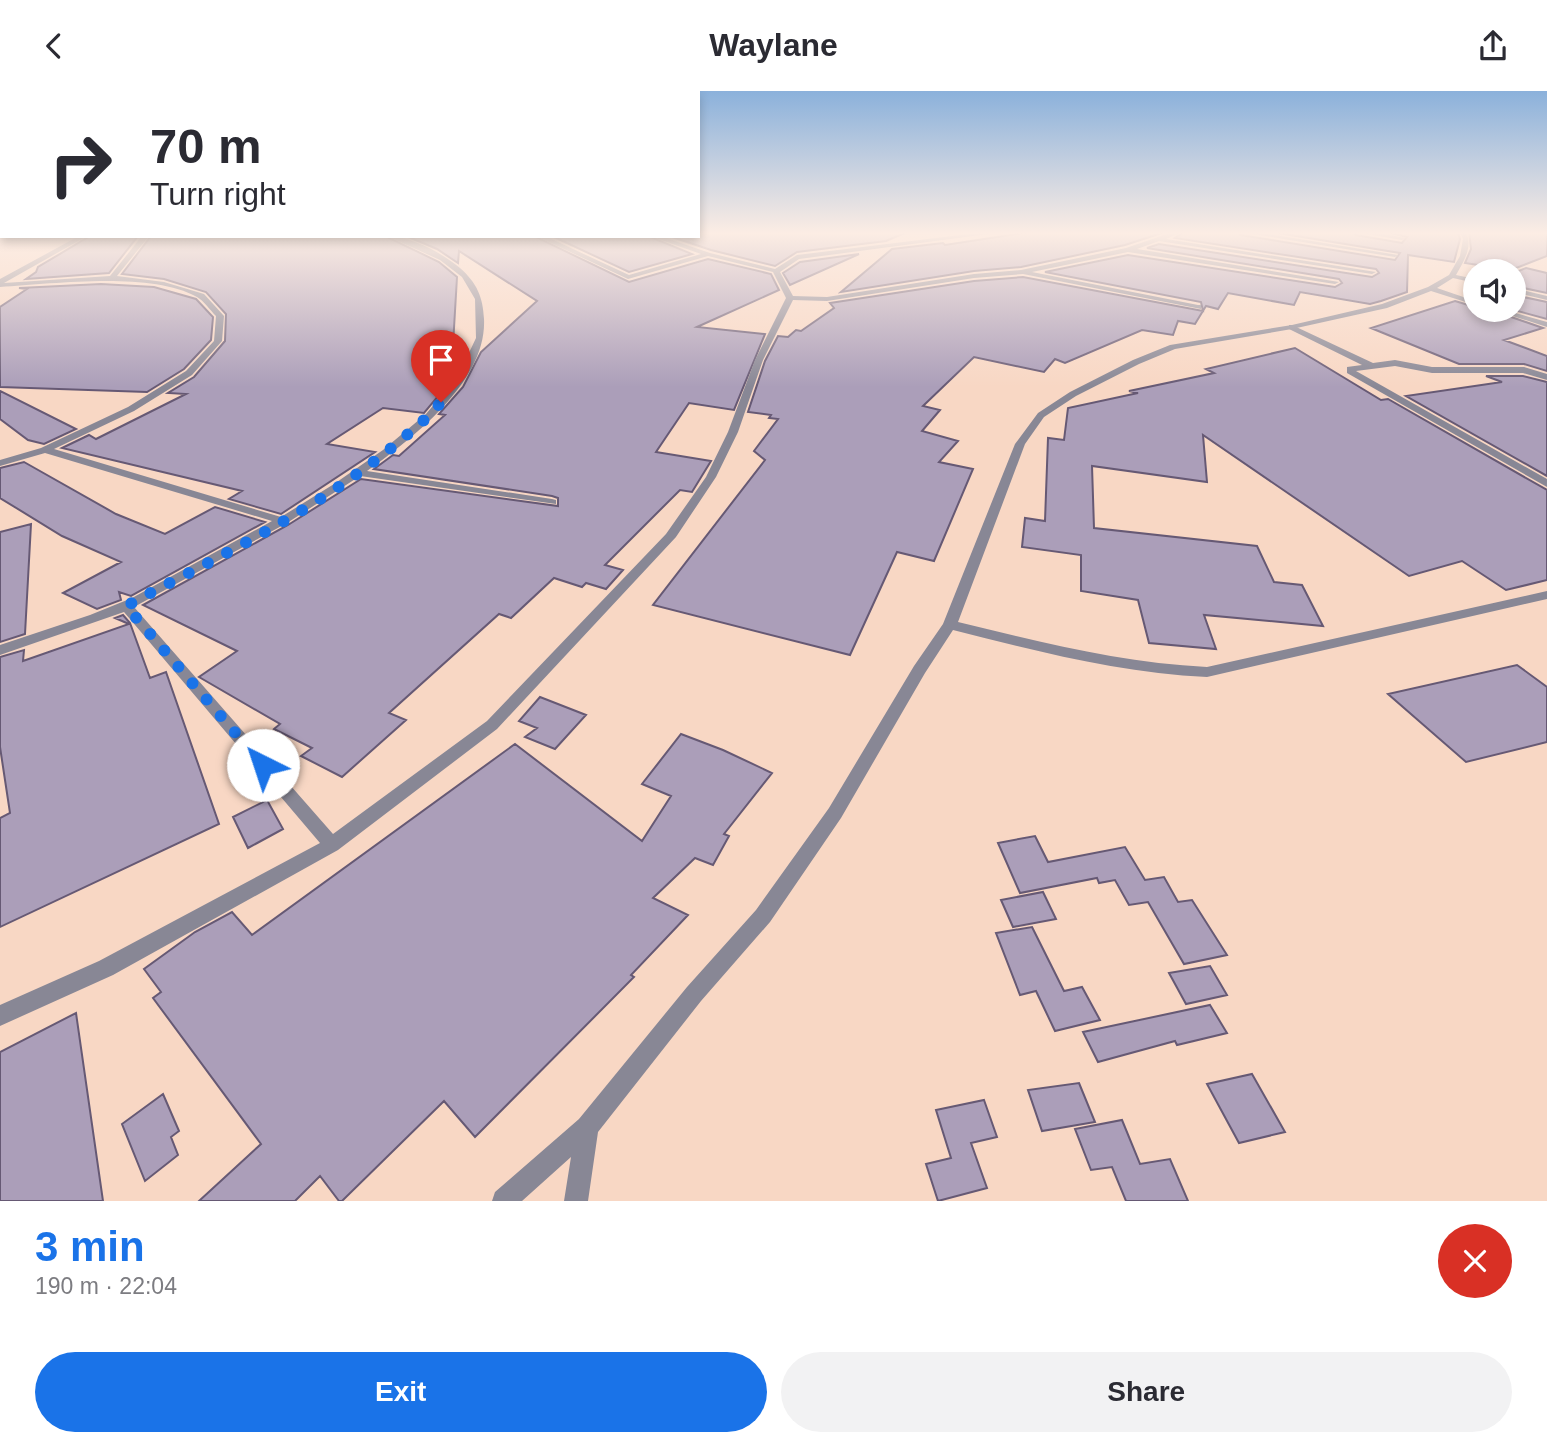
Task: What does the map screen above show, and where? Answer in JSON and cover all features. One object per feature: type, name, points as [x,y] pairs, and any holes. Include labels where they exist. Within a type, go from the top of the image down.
[{"type":"street","points":[[0,463],[45,450],[131,409],[189,373],[218,341],[220,316],[201,296],[162,284]]},
{"type":"street","points":[[0,650],[126,606],[283,521],[360,473],[428,418],[467,370],[482,330],[479,298],[469,284]]},
{"type":"street","points":[[783,284],[790,298]]},
{"type":"street","points":[[790,298],[845,297],[926,284]]},
{"type":"street","points":[[1081,284],[1198,307]]},
{"type":"street","points":[[504,1201],[587,1127],[695,994],[763,916],[835,813],[919,670],[950,625],[1020,444],[1041,415],[1073,394],[1136,362],[1173,347],[1292,327],[1384,306],[1439,284]]},
{"type":"street","points":[[1431,289],[1463,299]]},
{"type":"street","points":[[1526,293],[1547,298]]},
{"type":"street","points":[[0,1016],[106,968],[332,845],[492,725],[670,537],[711,477],[733,432],[759,360],[790,298]]},
{"type":"street","points":[[1526,319],[1547,325]]},
{"type":"street","points":[[1292,327],[1370,365]]},
{"type":"street","points":[[1547,377],[1512,369],[1432,370],[1395,363],[1350,369],[1547,484]]},
{"type":"street","points":[[45,450],[283,521]]},
{"type":"street","points":[[360,473],[552,502]]},
{"type":"street","points":[[950,625],[1130,665],[1176,672],[1208,672],[1547,595]]},
{"type":"street","points":[[126,606],[332,845]]},
{"type":"street","points":[[576,1201],[587,1127]]},
{"type":"building","points":[[101,284],[154,287],[196,299],[213,317],[211,340],[184,369],[147,392],[0,387],[0,307],[27,289],[19,288]]},
{"type":"building","points":[[180,284],[457,284],[451,379],[455,376],[424,413],[383,408],[327,444],[375,452],[281,514],[229,499],[242,491],[62,448],[89,435],[96,439],[186,394],[168,393],[194,377],[225,341],[226,314],[206,292]]},
{"type":"building","points":[[510,284],[776,284],[779,290],[697,327],[765,334],[734,410],[689,403],[656,452],[711,461],[692,492],[680,490],[605,565],[623,570],[606,589],[586,583],[582,587],[554,578],[511,618],[499,614],[389,713],[406,720],[342,777],[301,756],[312,748],[274,729],[280,724],[199,677],[237,651],[143,605],[288,525],[361,479],[558,506],[558,498],[552,496],[374,469],[393,455],[399,456],[445,415],[439,414],[463,387],[481,352],[537,301]]},
{"type":"building","points":[[851,284],[893,284],[841,292]]},
{"type":"building","points":[[956,284],[1059,284],[1203,311],[1195,324],[1178,321],[1173,335],[1142,330],[1065,363],[1055,359],[1044,372],[974,357],[923,406],[940,410],[922,431],[958,441],[939,462],[973,469],[934,561],[897,552],[850,655],[653,605],[765,460],[754,451],[778,419],[769,418],[771,415],[748,412],[765,361],[778,336],[788,337],[796,330],[801,331],[834,308],[830,303]]},
{"type":"building","points":[[1106,284],[1314,284],[1335,287],[1341,284],[1407,284],[1407,292],[1370,304],[1300,292],[1294,305],[1228,293],[1218,309],[1206,306],[1203,311],[1201,302]]},
{"type":"building","points":[[1526,284],[1547,284],[1547,293],[1526,289]]},
{"type":"building","points":[[1526,298],[1547,302],[1547,319],[1526,313]]},
{"type":"building","points":[[1455,301],[1463,303],[1463,322],[1526,322],[1543,328],[1504,340],[1547,356],[1547,371],[1524,364],[1459,364],[1371,328]]},
{"type":"building","points":[[1295,348],[1381,400],[1388,399],[1547,490],[1547,580],[1506,590],[1462,561],[1409,576],[1203,435],[1207,482],[1092,466],[1094,528],[1257,546],[1274,582],[1302,585],[1323,626],[1204,615],[1216,649],[1149,643],[1138,600],[1081,591],[1081,555],[1022,547],[1025,518],[1045,521],[1048,438],[1064,440],[1068,408],[1138,393],[1129,391],[1214,373],[1206,369]]},
{"type":"building","points":[[1486,376],[1523,376],[1547,382],[1547,476],[1406,396],[1502,382]]},
{"type":"building","points":[[0,391],[76,429],[44,444],[28,440],[0,419]]},
{"type":"building","points":[[24,462],[116,514],[165,534],[215,507],[265,522],[131,596],[119,592],[121,600],[97,609],[63,593],[121,562],[62,536],[0,498],[0,468]]},
{"type":"building","points":[[31,524],[25,634],[0,642],[0,532]]},
{"type":"building","points":[[123,615],[130,623],[150,678],[166,672],[219,824],[0,927],[0,818],[10,813],[0,747],[0,657],[24,650],[23,661],[129,624],[115,618]]},
{"type":"building","points":[[1517,665],[1547,687],[1547,742],[1466,762],[1388,694]]},
{"type":"building","points":[[540,697],[586,715],[555,749],[525,737],[537,728],[519,721]]},
{"type":"building","points":[[681,734],[772,773],[724,834],[729,836],[713,865],[695,858],[653,898],[688,915],[631,975],[634,977],[475,1137],[444,1101],[342,1201],[339,1201],[320,1176],[295,1201],[199,1201],[261,1144],[153,998],[161,992],[144,969],[195,932],[232,912],[252,935],[515,744],[642,841],[671,796],[642,784]]},
{"type":"building","points":[[267,800],[283,829],[248,848],[233,817]]},
{"type":"building","points":[[1035,836],[1048,862],[1125,847],[1145,880],[1164,877],[1178,902],[1192,900],[1227,955],[1184,964],[1148,902],[1129,905],[1115,880],[1099,883],[1097,878],[1020,893],[998,843]]},
{"type":"building","points":[[1043,892],[1056,919],[1013,927],[1001,900]]},
{"type":"building","points":[[1032,927],[1064,991],[1082,987],[1100,1020],[1055,1031],[1036,991],[1020,995],[996,933]]},
{"type":"building","points":[[1210,966],[1227,995],[1186,1004],[1169,973]]},
{"type":"building","points":[[1210,1005],[1227,1033],[1177,1045],[1175,1041],[1098,1062],[1083,1032]]},
{"type":"building","points":[[76,1013],[103,1201],[0,1201],[0,1052]]},
{"type":"building","points":[[1252,1074],[1285,1132],[1239,1143],[1207,1084]]},
{"type":"building","points":[[1079,1083],[1095,1122],[1042,1131],[1028,1090]]},
{"type":"building","points":[[163,1094],[179,1131],[171,1137],[178,1155],[145,1181],[122,1124]]},
{"type":"building","points":[[984,1100],[997,1137],[971,1143],[987,1188],[938,1201],[926,1164],[951,1158],[936,1110]]},
{"type":"building","points":[[1122,1120],[1140,1164],[1170,1159],[1188,1201],[1126,1201],[1112,1167],[1091,1170],[1075,1129]]},
{"type":"route","points":[[263,765],[126,606],[283,521],[360,473],[428,418],[441,402]]}]
